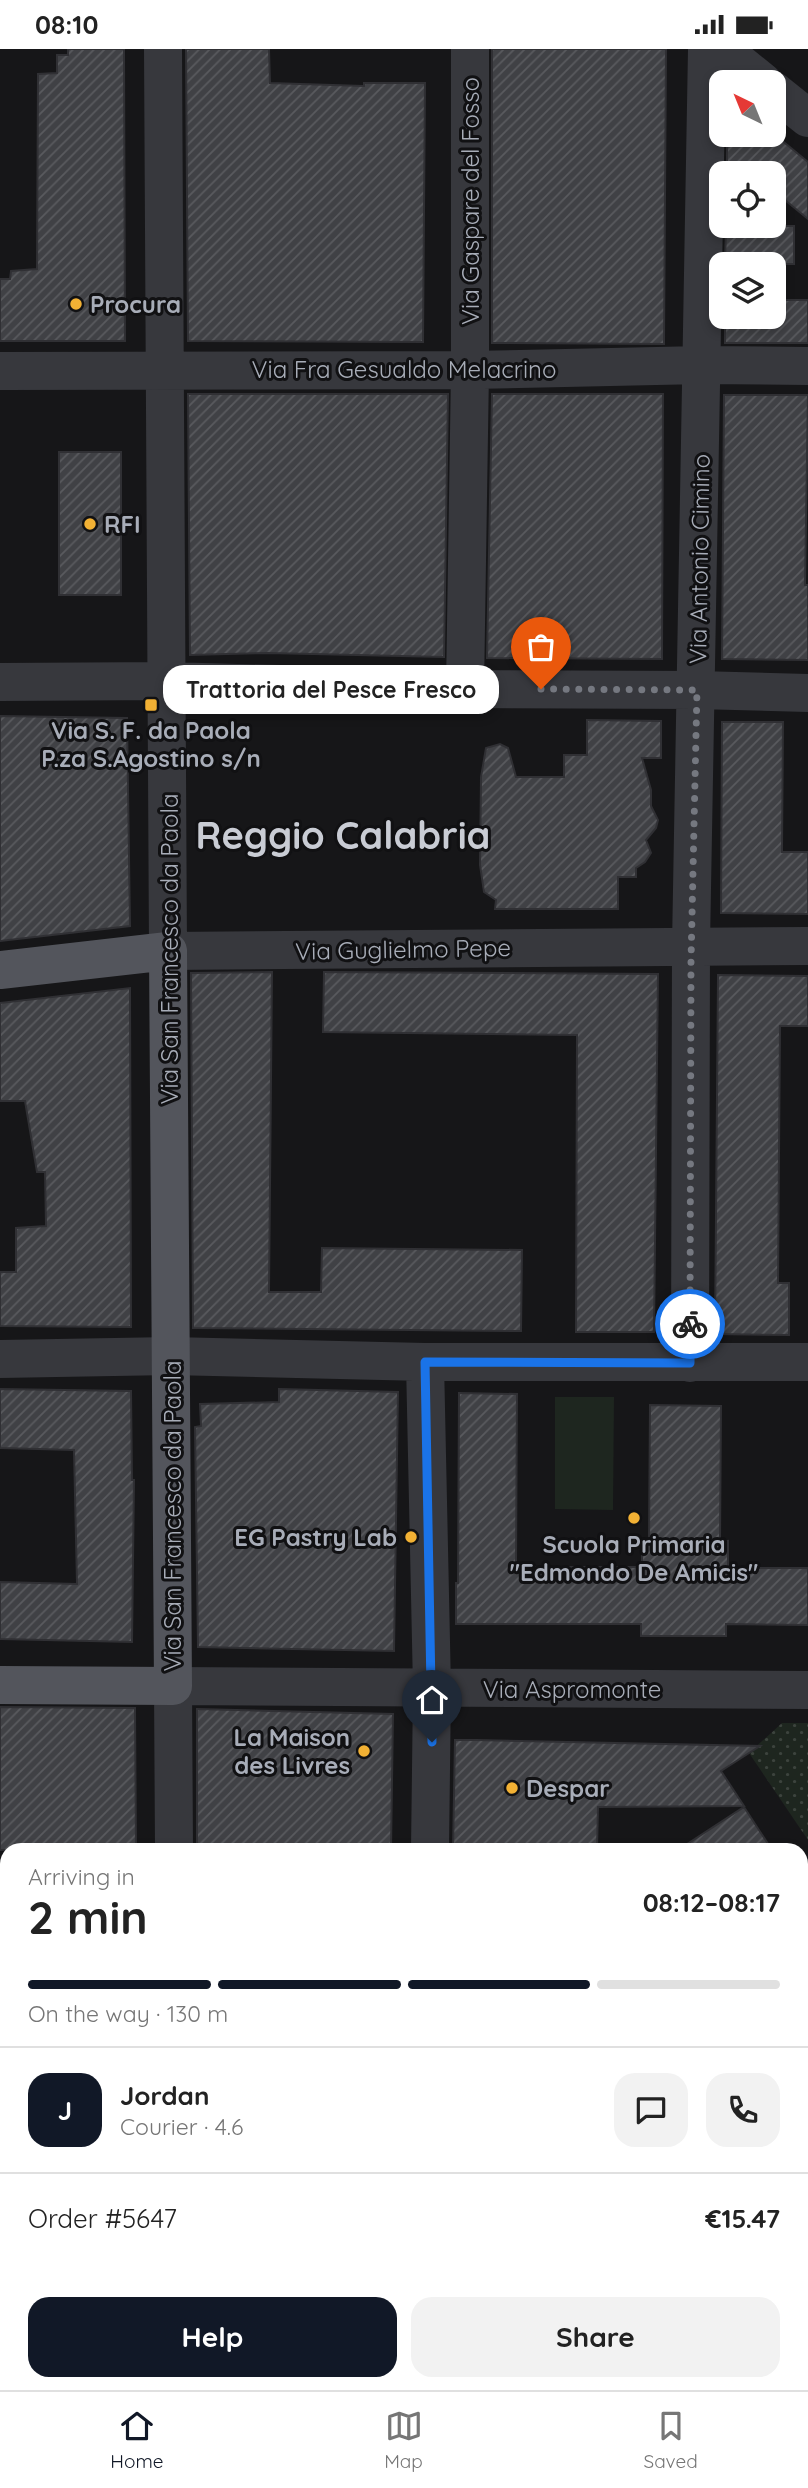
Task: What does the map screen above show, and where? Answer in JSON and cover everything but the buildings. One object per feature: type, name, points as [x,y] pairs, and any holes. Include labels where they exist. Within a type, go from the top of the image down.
[{"type":"main road","name":"Via Guglielmo Pepe","points":[[0,970],[168,951]]},
{"type":"main road","name":"Via San Francesco da Paola","points":[[168,951],[173,1686]]},
{"type":"main road","name":"Via Aspromonte","points":[[0,1685],[173,1686]]},
{"type":"street","name":"Via San Francesco da Paola","points":[[163,49],[168,951]]},
{"type":"street","name":"Via Gaspare del Fosso","points":[[465,689],[470,370],[470,49]]},
{"type":"street","name":"Via Antonio Cimino","points":[[690,1363],[691,946],[707,49]]},
{"type":"street","points":[[722,49],[748,70]]},
{"type":"street","points":[[786,100],[808,118]]},
{"type":"street","name":"Via Fra Gesualdo Melacrino","points":[[0,371],[808,366]]},
{"type":"street","points":[[0,682],[167,681],[465,689],[808,693]]},
{"type":"street","name":"Via Guglielmo Pepe","points":[[168,951],[808,946]]},
{"type":"street","points":[[0,1359],[171,1356],[425,1362],[808,1362]]},
{"type":"street","points":[[425,1362],[432,1688],[430,1843]]},
{"type":"street","name":"Via San Francesco da Paola","points":[[173,1686],[174,1843]]},
{"type":"street","name":"Via Aspromonte","points":[[173,1686],[808,1691]]},
{"type":"shaded area","points":[[555,1397],[614,1397],[613,1510],[555,1509]]},
{"type":"shaded area","points":[[782,1723],[808,1723],[808,1840],[749,1753]]},
{"type":"way so far","points":[[541,689],[697,690],[691,961],[690,1324]]},
{"type":"place","name":"Procura","points":[[76,304]]},
{"type":"place","name":"RFI","points":[[90,524]]},
{"type":"place","name":"Trattoria del Pesce Fresco","points":[[541,689]]},
{"type":"place","name":"Via S. F. da Paola P.za S.Agostino s/n","points":[[151,705]]},
{"type":"place","name":"Scuola Primaria \"Edmondo De Amicis\"","points":[[634,1518]]},
{"type":"place","name":"EG Pastry Lab","points":[[411,1537]]},
{"type":"place","name":"La Maison des Livres","points":[[364,1751]]},
{"type":"place","name":"Despar","points":[[512,1788]]},
{"type":"district","name":"Reggio Calabria","points":[[343,835]]},
{"type":"route","points":[[432,1742],[425,1362],[690,1363],[690,1324]]}]
